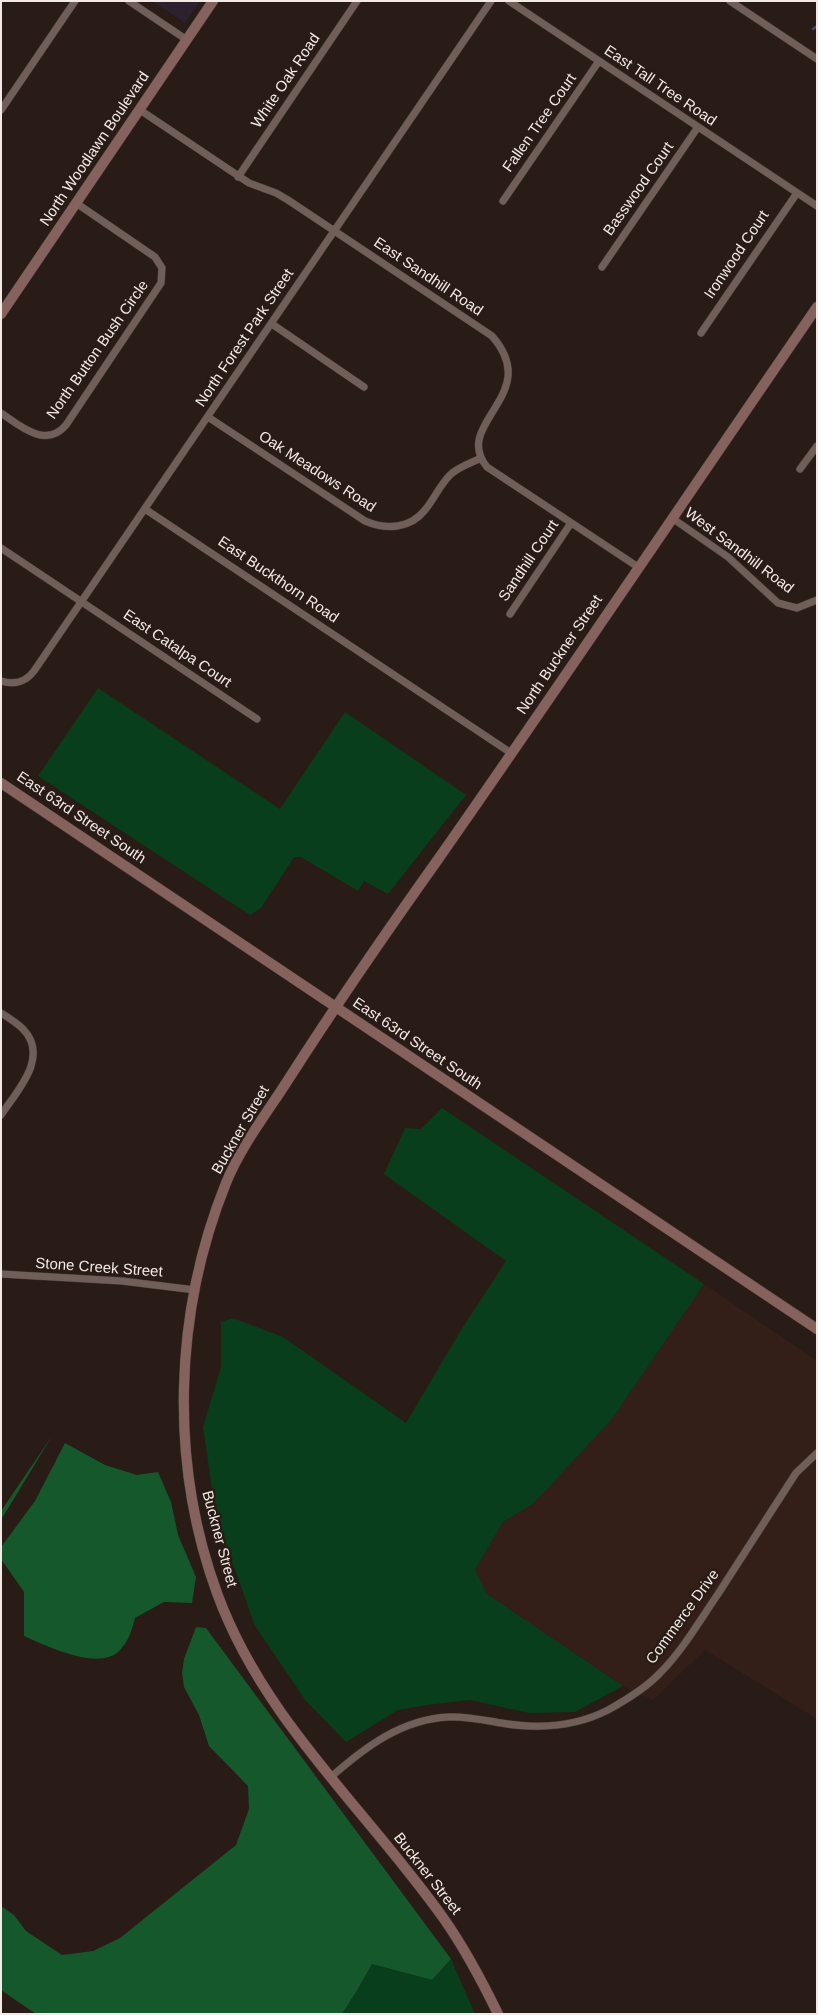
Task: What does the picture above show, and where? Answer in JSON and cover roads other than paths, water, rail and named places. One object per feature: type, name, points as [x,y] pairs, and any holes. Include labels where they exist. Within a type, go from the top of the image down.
[{"type":"main road","name":"North Woodlawn Boulevard","points":[[1,314],[213,1]]},
{"type":"main road","name":"North Buckner Street","points":[[327,1019],[817,306]]},
{"type":"main road","name":"East 63rd Street South","points":[[1,783],[817,1329]]},
{"type":"main road","name":"Buckner Street","points":[[327,1019],[237,1160],[226,1183],[195,1290],[187,1338],[184,1402],[188,1467],[201,1543],[218,1595],[258,1679],[292,1729],[444,1919],[474,1966],[498,2014]]},
{"type":"street","points":[[1,110],[75,1]]},
{"type":"street","points":[[129,1],[187,40]]},
{"type":"street","name":"White Oak Road","points":[[238,177],[357,1]]},
{"type":"street","name":"North Forest Park Street","points":[[1,681],[14,683],[32,675],[491,1]]},
{"type":"street","name":"East Tall Tree Road","points":[[509,1],[817,206]]},
{"type":"street","points":[[734,2],[817,59]]},
{"type":"street","name":"Fallen Tree Court","points":[[503,201],[599,62]]},
{"type":"street","name":"East Sandhill Road","points":[[140,110],[238,177],[288,200],[492,336],[500,346],[506,360],[508,380],[501,400],[481,431],[478,449],[480,458]]},
{"type":"street","name":"Basswood Court","points":[[602,267],[698,127]]},
{"type":"street","name":"Ironwood Court","points":[[701,333],[797,193]]},
{"type":"street","name":"North Button Bush Circle","points":[[1,413],[34,434],[47,436],[60,431],[66,425],[161,283],[162,268],[155,256],[76,203]]},
{"type":"street","points":[[272,324],[364,387]]},
{"type":"street","name":"Oak Meadows Road","points":[[208,417],[365,521],[378,526],[396,527],[412,521],[425,511],[452,474],[480,458]]},
{"type":"street","points":[[800,469],[817,446]]},
{"type":"street","points":[[480,458],[487,467],[638,567]]},
{"type":"street","name":"East Buckthorn Road","points":[[146,509],[511,753]]},
{"type":"street","name":"West Sandhill Road","points":[[672,518],[728,557],[775,601],[788,607],[800,607],[817,600]]},
{"type":"street","name":"Sandhill Court","points":[[510,614],[571,523]]},
{"type":"street","name":"East Catalpa Court","points":[[1,548],[258,719]]},
{"type":"street","points":[[1,1013],[23,1029],[33,1043],[34,1059],[32,1068],[1,1115]]},
{"type":"street","name":"Stone Creek Street","points":[[1,1274],[122,1281],[195,1290]]},
{"type":"street","name":"Commerce Drive","points":[[331,1777],[349,1761],[384,1736],[424,1720],[450,1716],[519,1726],[555,1726],[588,1718],[607,1710],[644,1688],[661,1672],[689,1637],[796,1474],[817,1453]]},
{"type":"waterway","points":[[813,29],[817,26]]}]
